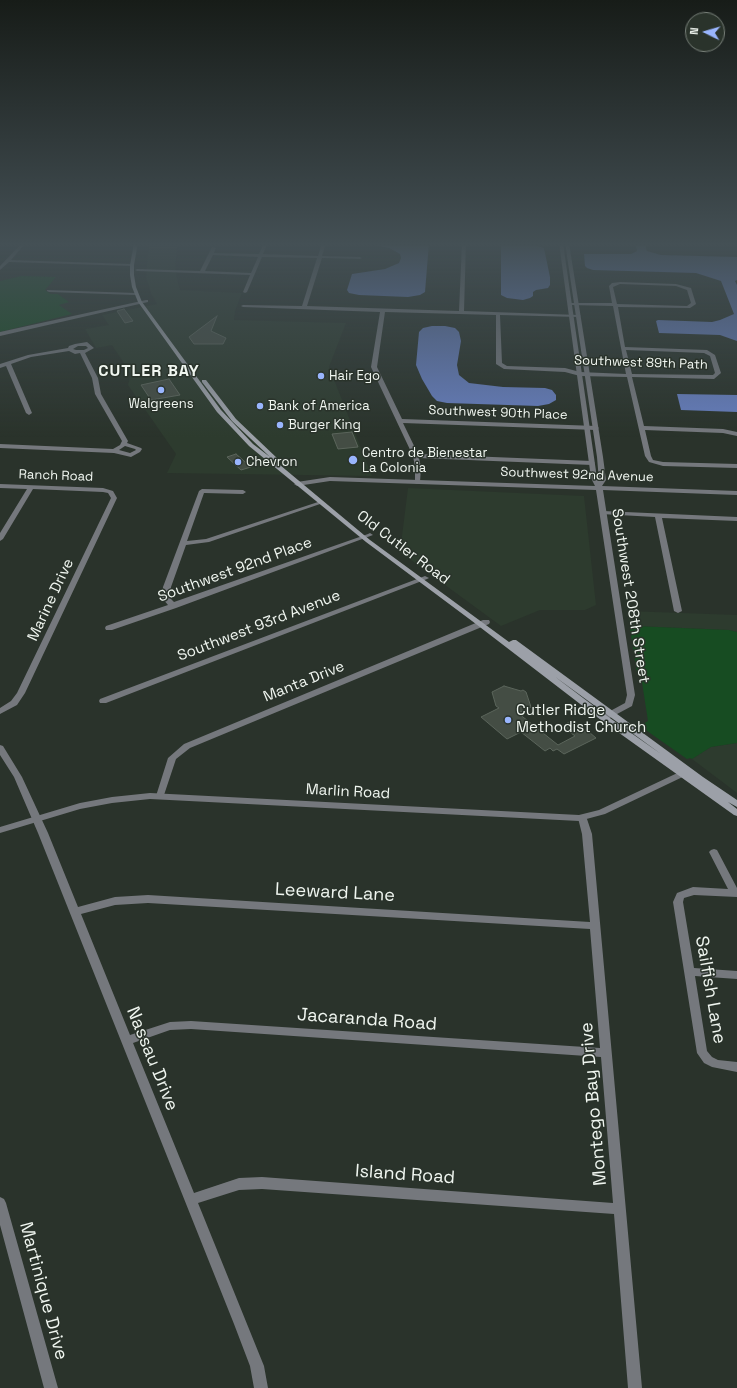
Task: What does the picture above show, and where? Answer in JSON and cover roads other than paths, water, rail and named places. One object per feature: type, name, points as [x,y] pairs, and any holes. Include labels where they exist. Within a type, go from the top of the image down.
[{"type":"main road","name":"Old Cutler Road","points":[[148,308],[193,370],[219,400],[237,427]]},
{"type":"main road","name":"Old Cutler Road","points":[[193,370],[209,397],[237,427],[263,449],[320,503],[367,536]]},
{"type":"main road","points":[[209,397],[219,400]]},
{"type":"main road","name":"Old Cutler Road","points":[[300,483],[422,579],[484,623],[737,812]]},
{"type":"main road","name":"Old Cutler Road","points":[[685,772],[737,804]]},
{"type":"street","points":[[0,334],[114,308]]},
{"type":"street","points":[[297,308],[578,316]]},
{"type":"street","points":[[462,308],[462,313]]},
{"type":"street","name":"Southwest 208th Street","points":[[571,308],[594,478],[599,488],[631,695],[629,704],[608,716]]},
{"type":"street","name":"Southwest 208th Street","points":[[577,308],[603,480],[599,488]]},
{"type":"street","points":[[616,308],[623,348],[648,457],[655,462],[666,464],[737,466]]},
{"type":"street","points":[[384,310],[374,367],[416,456],[418,467],[417,482]]},
{"type":"street","name":"Southwest 89th Path","points":[[498,314],[499,363],[504,367],[579,370],[588,374],[705,378],[716,376],[718,372],[713,357],[707,351],[694,349],[623,348]]},
{"type":"street","points":[[0,366],[30,356],[70,349],[74,345],[80,344],[91,346],[90,349],[82,352],[72,352],[70,349]]},
{"type":"street","points":[[0,446],[119,448],[125,441],[98,394],[95,378],[82,352]]},
{"type":"street","points":[[8,364],[29,412]]},
{"type":"street","name":"Southwest 90th Place","points":[[399,421],[596,428]]},
{"type":"street","points":[[641,428],[723,431],[737,434]]},
{"type":"street","points":[[416,456],[592,463]]},
{"type":"street","name":"Southwest 92nd Avenue","points":[[300,483],[330,479],[737,492]]},
{"type":"street","name":"Ranch Road","points":[[0,486],[100,490],[110,492]]},
{"type":"street","points":[[0,539],[31,488]]},
{"type":"street","points":[[173,606],[166,598],[165,594],[202,491],[243,492]]},
{"type":"street","name":"Marine Drive","points":[[0,711],[14,703],[21,693],[113,500],[114,496],[110,492]]},
{"type":"street","points":[[184,543],[207,541],[320,503]]},
{"type":"street","points":[[603,514],[737,519]]},
{"type":"street","points":[[658,516],[678,611]]},
{"type":"street","name":"Southwest 92nd Place","points":[[109,628],[367,536]]},
{"type":"street","name":"Southwest 93rd Avenue","points":[[103,701],[422,579]]},
{"type":"street","name":"Manta Drive","points":[[160,796],[172,758],[187,746],[484,623]]},
{"type":"street","name":"Nassau Drive","points":[[0,748],[18,777],[37,819],[257,1366],[261,1388]]},
{"type":"street","name":"Marlin Road","points":[[0,830],[100,802],[126,798],[160,796],[568,819],[583,818],[602,812],[685,772]]},
{"type":"street","name":"Montego Bay Drive","points":[[583,818],[587,834],[635,1388]]},
{"type":"street","points":[[714,852],[736,893]]},
{"type":"street","name":"Sailfish Lane","points":[[736,893],[693,891],[680,896],[678,904],[702,1053],[708,1060],[716,1064],[737,1067]]},
{"type":"street","name":"Leeward Lane","points":[[74,912],[115,901],[148,899],[595,926]]},
{"type":"street","points":[[689,972],[737,975]]},
{"type":"street","name":"Jacaranda Road","points":[[127,1040],[170,1026],[191,1025],[606,1053]]},
{"type":"street","name":"Island Road","points":[[190,1200],[239,1184],[262,1183],[620,1209]]},
{"type":"street","name":"Martinique Drive","points":[[0,1203],[51,1388]]},
{"type":"water","points":[[732,308],[737,308],[737,341],[720,335],[659,333],[656,321],[712,322],[734,314]]},
{"type":"water","points":[[432,326],[455,328],[459,332],[461,341],[457,365],[459,375],[469,383],[503,387],[545,388],[552,390],[556,395],[556,400],[549,404],[538,406],[447,403],[437,401],[432,396],[422,379],[416,365],[419,332],[423,328]]},
{"type":"water","points":[[677,394],[737,395],[737,412],[681,410]]},
{"type":"place","name":"Hair Ego","points":[[321,376]]},
{"type":"place","name":"Walgreens","points":[[161,390]]},
{"type":"place","name":"Bank of America","points":[[260,406]]},
{"type":"place","name":"Burger King","points":[[280,425]]},
{"type":"place","name":"Centro de Bienestar La Colonia","points":[[353,460]]},
{"type":"place","name":"Chevron","points":[[238,462]]},
{"type":"place","name":"Cutler Ridge Methodist Church","points":[[508,720]]},
{"type":"district","name":"CUTLER BAY","points":[[149,372]]}]
